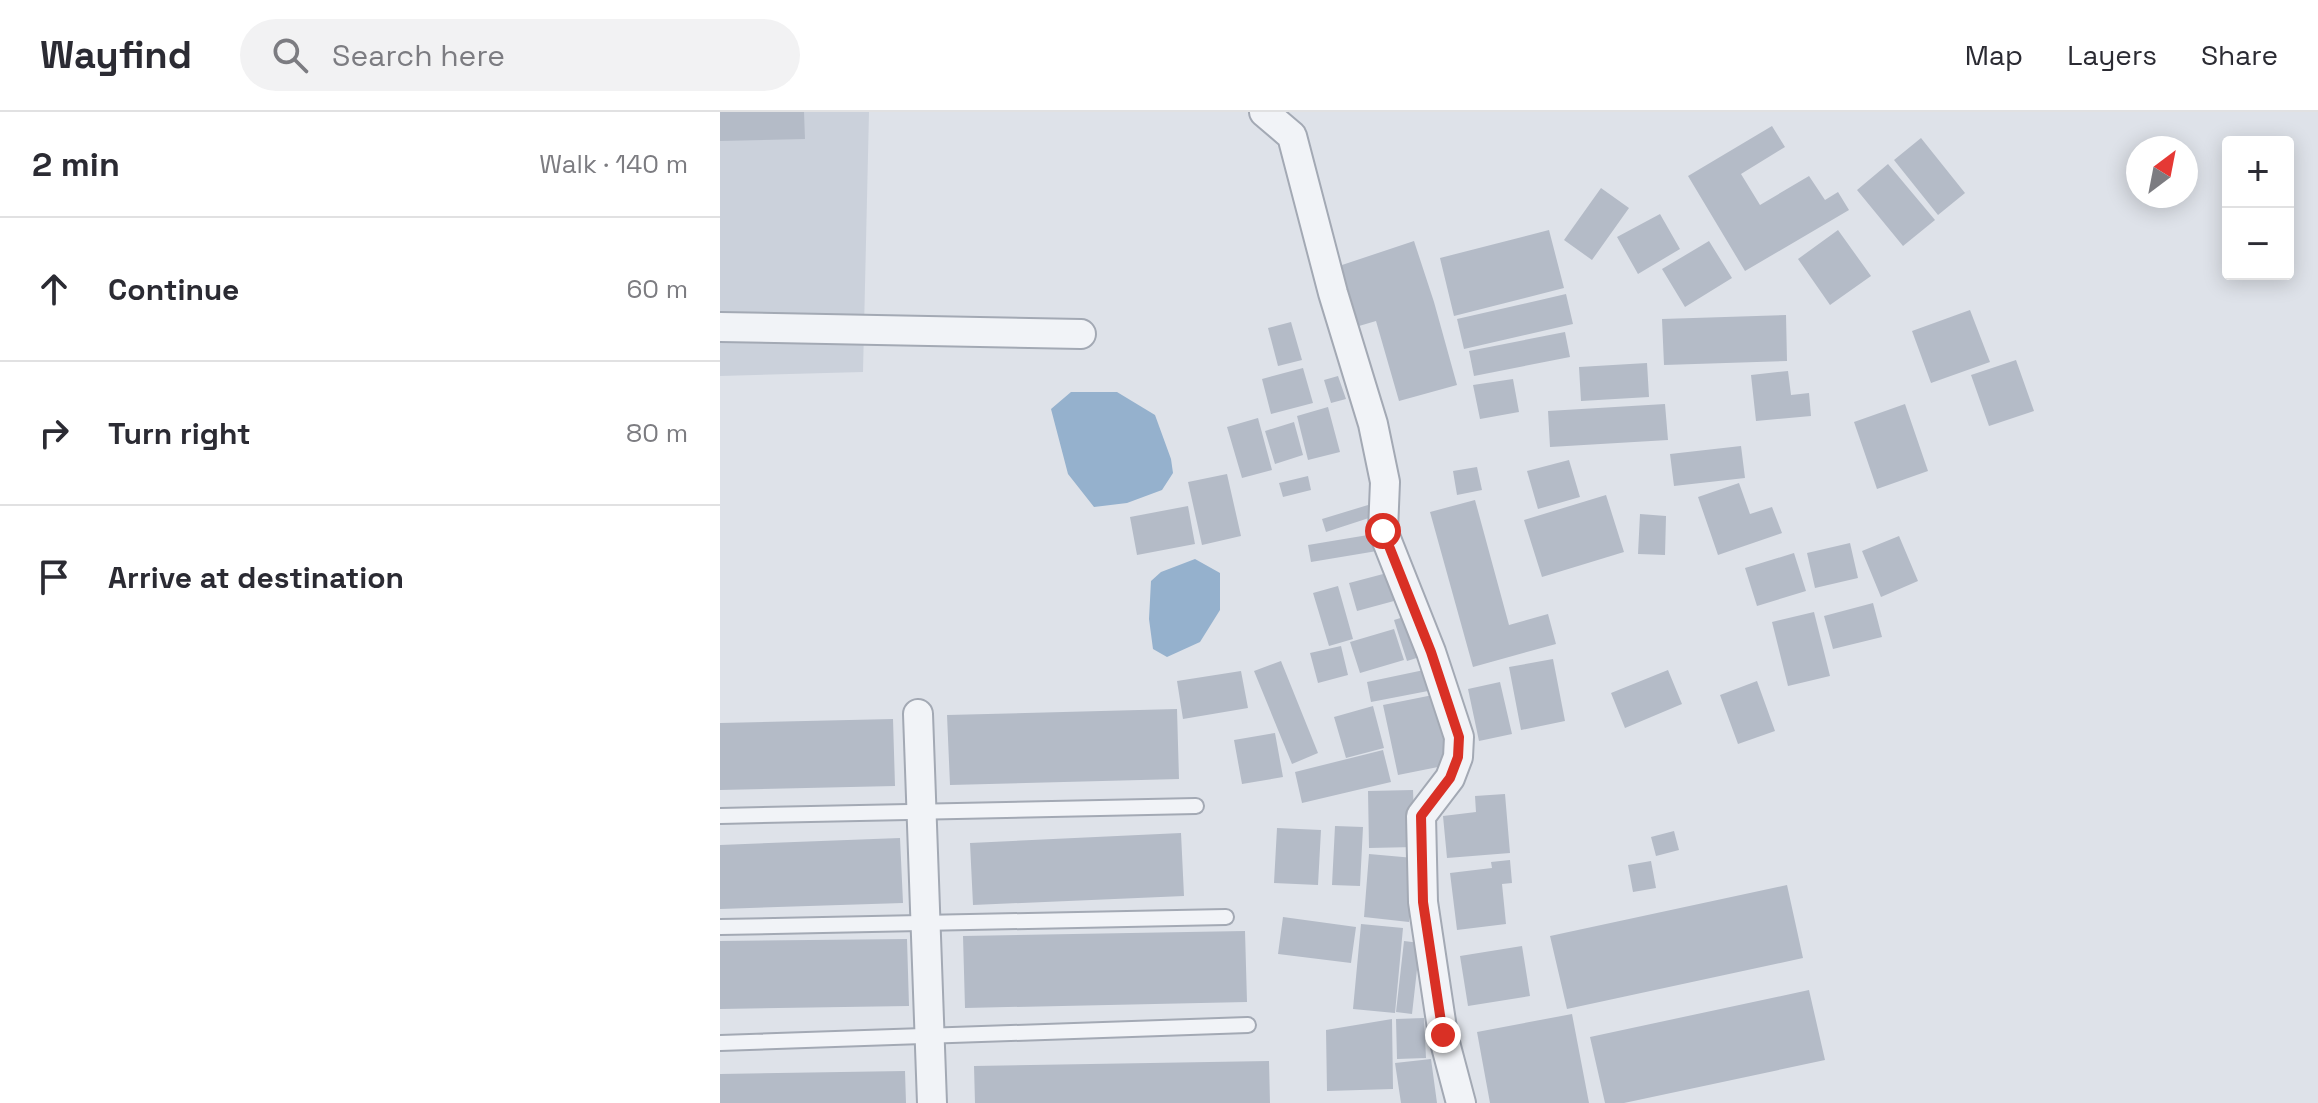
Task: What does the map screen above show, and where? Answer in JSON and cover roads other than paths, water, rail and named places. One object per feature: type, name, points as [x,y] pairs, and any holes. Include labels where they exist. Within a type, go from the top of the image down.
[{"type":"street","points":[[1264,112],[1292,136],[1333,293],[1373,424],[1385,482],[1383,531],[1431,652],[1459,737],[1458,757],[1450,778],[1421,816],[1423,902],[1443,1035],[1461,1103]]},
{"type":"street","points":[[720,327],[1081,334]]},
{"type":"street","points":[[918,714],[932,1103]]},
{"type":"lane","points":[[720,816],[1196,806]]},
{"type":"lane","points":[[720,927],[1226,917]]},
{"type":"lane","points":[[720,1043],[1248,1025]]},
{"type":"water","points":[[1071,392],[1117,392],[1155,415],[1173,473],[1162,490],[1127,503],[1094,507],[1068,474],[1051,409]]},
{"type":"water","points":[[1195,559],[1220,573],[1220,610],[1200,642],[1167,657],[1153,649],[1149,619],[1151,581],[1161,572]]}]
